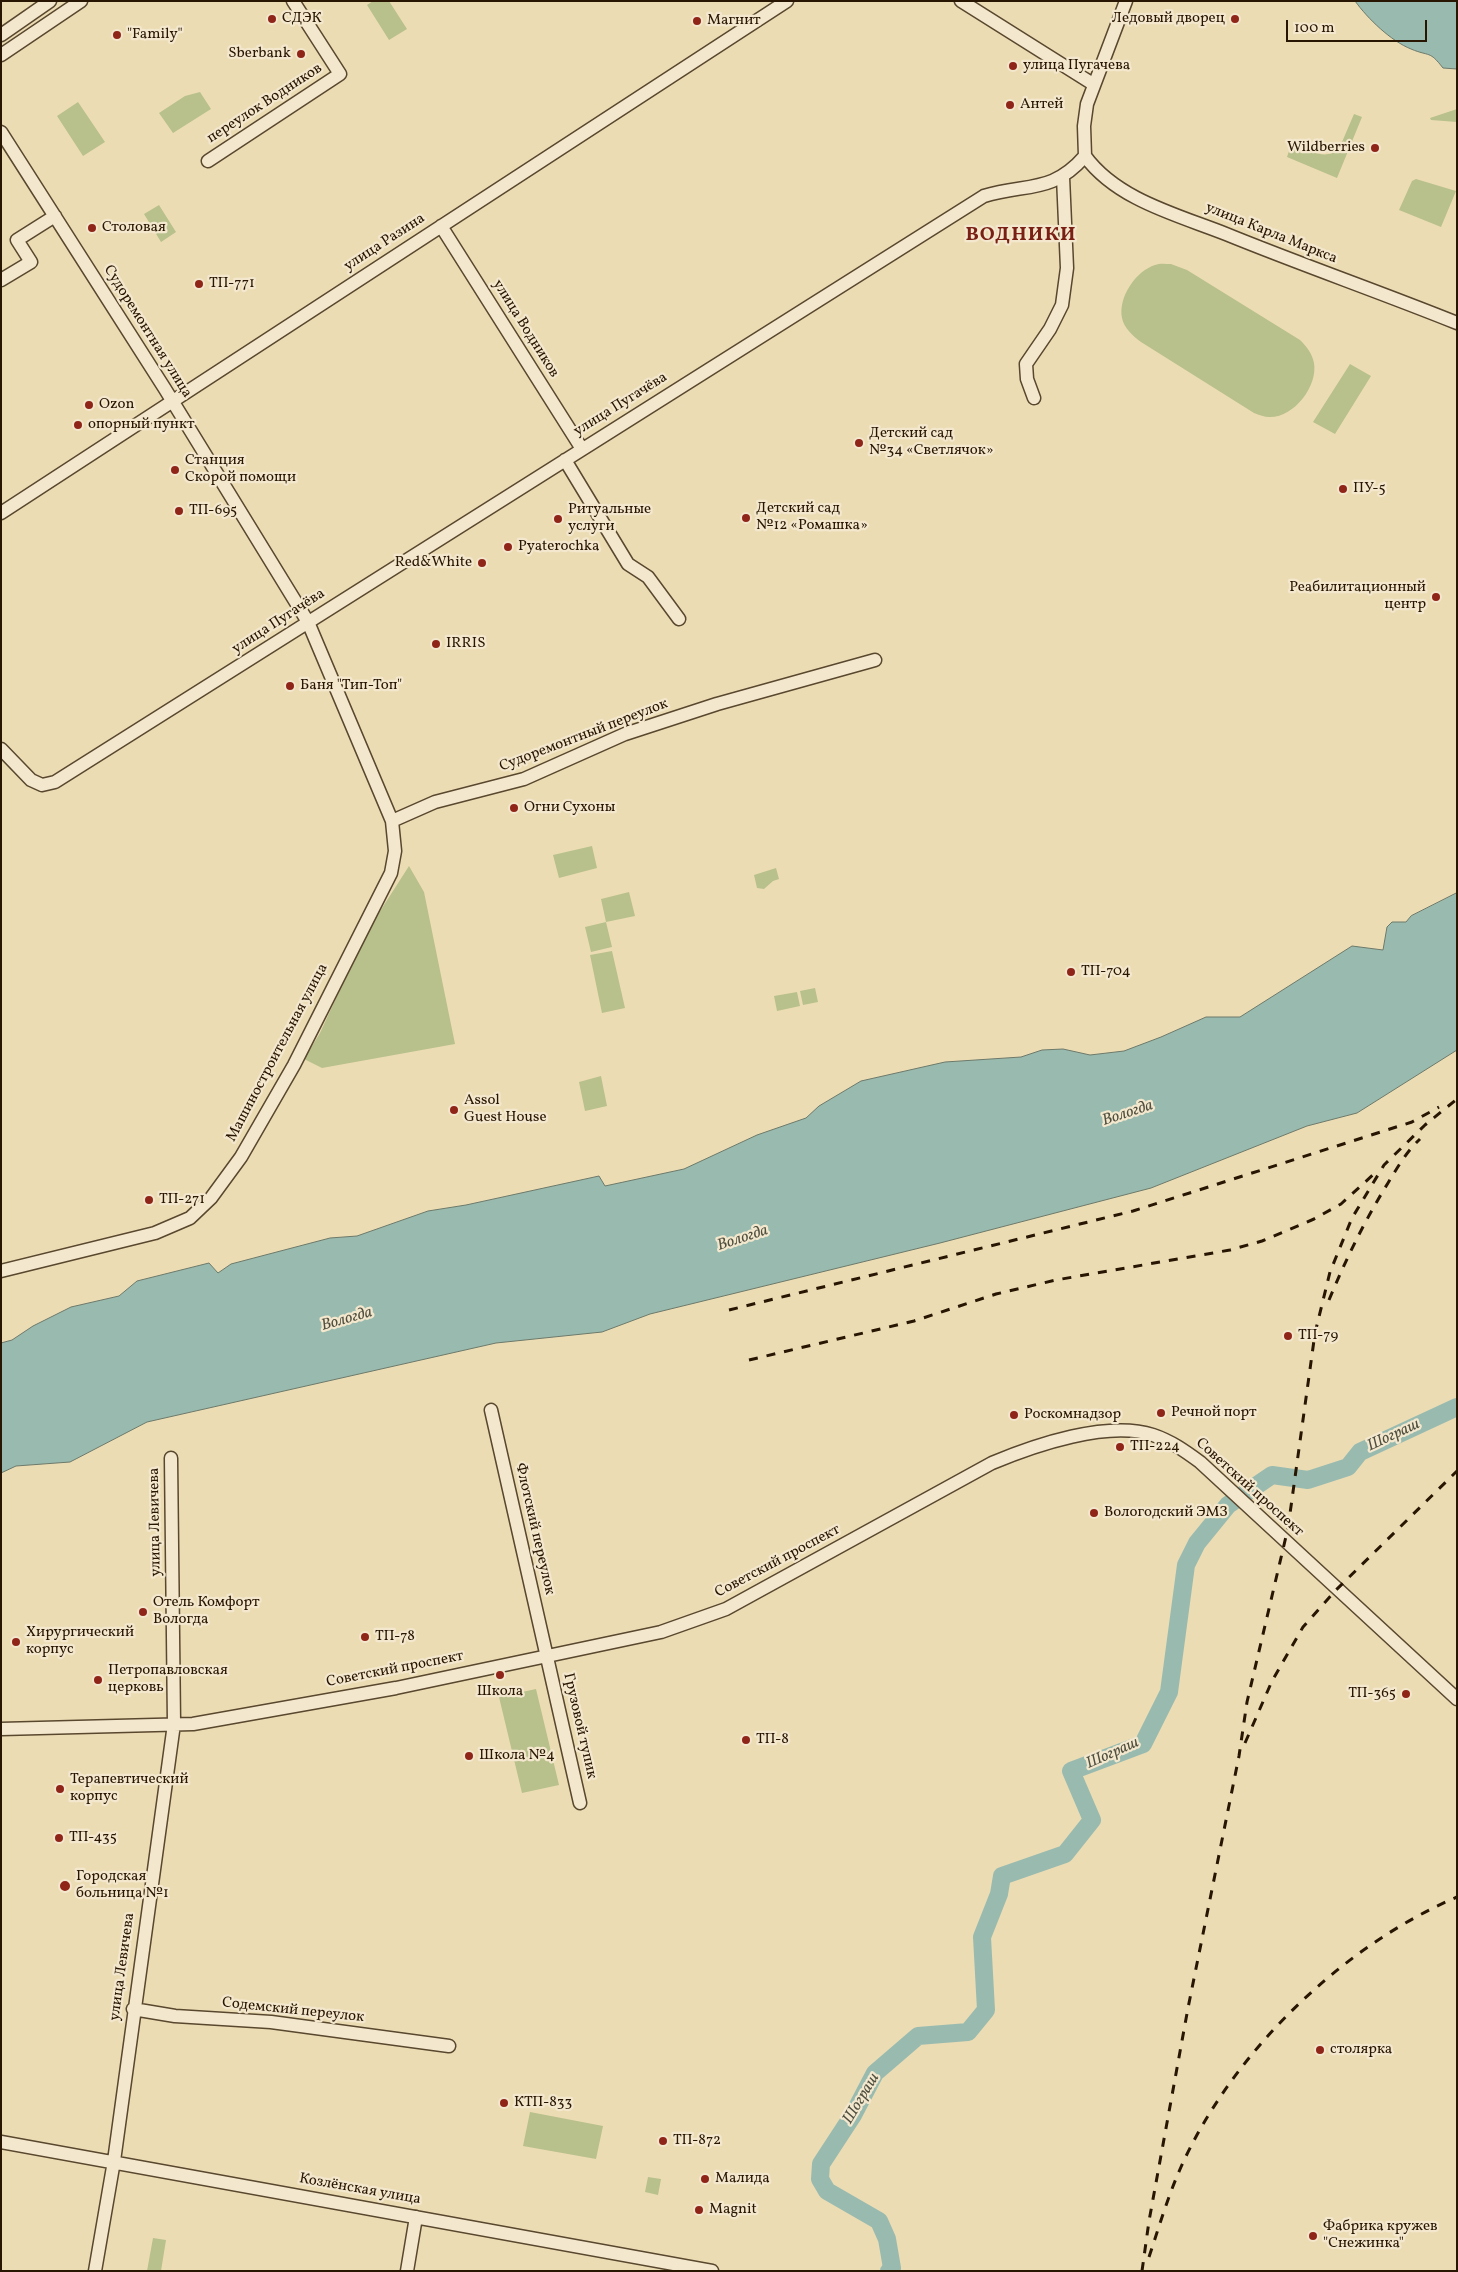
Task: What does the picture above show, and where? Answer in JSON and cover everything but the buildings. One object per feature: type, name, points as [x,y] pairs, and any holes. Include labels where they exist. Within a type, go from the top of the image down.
[{"type":"street","points":[[1,35],[50,1]]},
{"type":"street","points":[[1,55],[81,1]]},
{"type":"street","name":"переулок Водников","points":[[208,161],[340,74],[293,1]]},
{"type":"street","name":"улица Разина","points":[[1,513],[787,1]]},
{"type":"street","points":[[961,1],[1093,84]]},
{"type":"street","points":[[1085,156],[1084,126],[1087,104],[1126,1]]},
{"type":"street","name":"Судоремонтная улица","points":[[1,132],[172,401],[308,622],[392,820]]},
{"type":"street","name":"улица Пугачёва","points":[[1,749],[31,780],[42,786],[55,782],[984,196],[1006,189],[1046,185],[1063,177],[1085,156]]},
{"type":"street","name":"улица Карла Маркса","points":[[1085,156],[1104,178],[1136,198],[1284,258],[1457,323]]},
{"type":"street","points":[[1034,398],[1027,379],[1026,364],[1050,329],[1062,304],[1067,268],[1063,177]]},
{"type":"street","points":[[1,280],[31,262],[18,240],[55,216]]},
{"type":"street","name":"улица Водников","points":[[441,226],[582,449]]},
{"type":"street","points":[[565,460],[628,564],[648,577],[679,620]]},
{"type":"street","name":"Судоремонтный переулок","points":[[392,820],[435,802],[524,779],[625,734],[717,704],[875,660]]},
{"type":"street","name":"Машиностроительная улица","points":[[1,1271],[155,1233],[190,1218],[211,1198],[241,1157],[294,1065],[391,873],[395,851],[392,820]]},
{"type":"street","name":"Флотский переулок","points":[[491,1410],[546,1656]]},
{"type":"street","name":"Советский проспект","points":[[1,1729],[194,1724],[396,1688],[661,1632],[726,1609],[979,1470],[1033,1446],[1083,1435],[1131,1431],[1152,1434],[1182,1449],[1222,1482],[1457,1699]]},
{"type":"street","name":"улица Левичева","points":[[95,2271],[114,2162],[133,2009],[174,1724],[171,1458]]},
{"type":"street","name":"Грузовой тупик","points":[[546,1656],[580,1803]]},
{"type":"street","name":"Содемский переулок","points":[[133,2009],[175,2016],[271,2022],[449,2046]]},
{"type":"street","name":"Козлёнская улица","points":[[1,2142],[712,2271]]},
{"type":"street","points":[[407,2271],[416,2217]]},
{"type":"green space","points":[[373,1],[389,1],[407,29],[389,40],[367,5]]},
{"type":"green space","points":[[200,92],[211,109],[173,133],[159,113],[185,96]]},
{"type":"green space","points":[[78,102],[105,142],[83,156],[57,116]]},
{"type":"green space","points":[[1457,109],[1457,122],[1431,120],[1430,118]]},
{"type":"green space","points":[[1354,114],[1362,117],[1337,178],[1287,157],[1290,148],[1296,145],[1323,154],[1339,149]]},
{"type":"green space","points":[[1416,179],[1456,191],[1441,227],[1399,210],[1412,181]]},
{"type":"green space","points":[[159,205],[176,232],[161,242],[144,214]]},
{"type":"green space","points":[[1159,264],[1171,264],[1187,270],[1300,340],[1305,345],[1313,359],[1314,372],[1308,390],[1295,406],[1278,416],[1267,417],[1254,413],[1141,342],[1129,332],[1123,322],[1121,310],[1130,286],[1148,268]]},
{"type":"green space","points":[[1350,364],[1371,376],[1335,434],[1313,422]]},
{"type":"green space","points":[[592,846],[597,868],[559,878],[553,855]]},
{"type":"green space","points":[[409,866],[424,892],[455,1044],[322,1068],[304,1059],[320,1033],[366,933]]},
{"type":"green space","points":[[776,868],[779,879],[773,881],[764,889],[757,888],[754,875]]},
{"type":"green space","points":[[629,892],[635,916],[606,922],[601,899]]},
{"type":"green space","points":[[606,922],[612,947],[591,952],[585,927]]},
{"type":"green space","points":[[612,951],[625,1008],[602,1013],[590,955]]},
{"type":"green space","points":[[815,988],[818,1002],[803,1005],[800,991]]},
{"type":"green space","points":[[797,992],[800,1006],[777,1011],[774,996]]},
{"type":"green space","points":[[601,1076],[607,1106],[585,1111],[579,1082]]},
{"type":"green space","points":[[536,1689],[559,1785],[522,1793],[499,1697]]},
{"type":"green space","points":[[530,2112],[603,2126],[596,2159],[523,2146]]},
{"type":"green space","points":[[648,2177],[661,2179],[658,2195],[645,2192]]},
{"type":"green space","points":[[153,2238],[166,2240],[161,2271],[147,2271]]},
{"type":"water","points":[[1355,1],[1457,1],[1457,69],[1443,68],[1432,56],[1411,49],[1396,41],[1373,22]]},
{"type":"water","name":"Вологда","points":[[1457,893],[1457,1050],[1357,1113],[1307,1126],[1151,1188],[940,1243],[650,1314],[602,1332],[496,1343],[147,1422],[70,1462],[16,1466],[1,1473],[1,1343],[12,1340],[33,1326],[71,1307],[119,1296],[137,1281],[209,1263],[218,1273],[231,1264],[330,1238],[357,1236],[428,1211],[466,1205],[599,1176],[605,1186],[684,1169],[757,1135],[806,1118],[819,1106],[861,1081],[945,1062],[1021,1057],[1042,1050],[1063,1049],[1090,1055],[1124,1051],[1206,1017],[1240,1017],[1352,946],[1383,950],[1387,927],[1392,922],[1406,922],[1411,916]]},
{"type":"waterway","name":"Шограш","points":[[889,2271],[892,2268],[887,2239],[879,2221],[827,2191],[820,2179],[821,2164],[853,2115],[875,2073],[918,2036],[968,2032],[986,2010],[982,1937],[999,1894],[1002,1876],[1065,1854],[1092,1820],[1071,1771],[1143,1744],[1169,1692],[1186,1565],[1197,1543],[1228,1505],[1272,1475],[1308,1480],[1348,1467],[1360,1452],[1457,1407]]},
{"type":"railway","points":[[1142,2271],[1149,2221],[1188,2008],[1239,1756],[1247,1702],[1288,1528],[1315,1333],[1330,1272],[1352,1218],[1384,1165],[1425,1125],[1457,1099]]},
{"type":"railway","points":[[729,1310],[1133,1211],[1412,1122],[1439,1107]]},
{"type":"railway","points":[[1329,1300],[1371,1211],[1402,1160],[1420,1139]]},
{"type":"railway","points":[[749,1360],[914,1321],[996,1294],[1056,1280],[1230,1250],[1262,1241],[1314,1219],[1341,1204],[1375,1173]]},
{"type":"railway","points":[[1245,1743],[1272,1681],[1303,1627],[1336,1590],[1457,1471]]},
{"type":"railway","points":[[1149,2257],[1181,2167],[1203,2125],[1229,2084],[1260,2044],[1295,2008],[1333,1974],[1373,1944],[1414,1918],[1457,1897]]},
{"type":"place","name":"СДЭК","points":[[272,19]]},
{"type":"place","name":"Ледовый дворец","points":[[1235,19]]},
{"type":"place","name":"Магнит","points":[[697,21]]},
{"type":"place","name":"\"Family\"","points":[[117,35]]},
{"type":"place","name":"Sberbank","points":[[301,54]]},
{"type":"place","name":"улица Пугачева","points":[[1013,66]]},
{"type":"place","name":"Антей","points":[[1010,105]]},
{"type":"place","name":"Wildberries","points":[[1375,148]]},
{"type":"place","name":"Столовая","points":[[92,228]]},
{"type":"place","name":"ТП-771","points":[[199,284]]},
{"type":"place","name":"Ozon","points":[[89,405]]},
{"type":"place","name":"опорный пункт","points":[[78,425]]},
{"type":"place","name":"Детский сад №34 «Светлячок»","points":[[859,443]]},
{"type":"place","name":"Станция Скорой помощи","points":[[175,470]]},
{"type":"place","name":"ПУ-5","points":[[1343,489]]},
{"type":"place","name":"ТП-695","points":[[179,511]]},
{"type":"place","name":"Детский сад №12 «Ромашка»","points":[[746,518]]},
{"type":"place","name":"Ритуальные услуги","points":[[558,519]]},
{"type":"place","name":"Pyaterochka","points":[[508,547]]},
{"type":"place","name":"Red&White","points":[[482,563]]},
{"type":"place","name":"Реабилитационный центр","points":[[1436,597]]},
{"type":"place","name":"IRRIS","points":[[436,644]]},
{"type":"place","name":"Баня \"Тип-Топ\"","points":[[290,686]]},
{"type":"place","name":"Огни Сухоны","points":[[514,808]]},
{"type":"place","name":"ТП-704","points":[[1071,972]]},
{"type":"place","name":"Assol Guest House","points":[[454,1110]]},
{"type":"place","name":"ТП-271","points":[[149,1200]]},
{"type":"place","name":"ТП-79","points":[[1288,1336]]},
{"type":"place","name":"Речной порт","points":[[1161,1413]]},
{"type":"place","name":"Роскомнадзор","points":[[1014,1415]]},
{"type":"place","name":"ТП-224","points":[[1120,1447]]},
{"type":"place","name":"Вологодский ЭМЗ","points":[[1094,1513]]},
{"type":"place","name":"Отель Комфорт Вологда","points":[[143,1612]]},
{"type":"place","name":"ТП-78","points":[[365,1637]]},
{"type":"place","name":"Хирургический корпус","points":[[16,1642]]},
{"type":"place","name":"Школа","points":[[500,1675]]},
{"type":"place","name":"Петропавловская церковь","points":[[98,1680]]},
{"type":"place","name":"ТП-365","points":[[1406,1694]]},
{"type":"place","name":"ТП-8","points":[[746,1740]]},
{"type":"place","name":"Школа №4","points":[[469,1756]]},
{"type":"place","name":"Терапевтический корпус","points":[[60,1789]]},
{"type":"place","name":"ТП-435","points":[[59,1838]]},
{"type":"place","name":"Городская больница №1","points":[[65,1886]]},
{"type":"place","name":"столярка","points":[[1320,2050]]},
{"type":"place","name":"КТП-833","points":[[504,2103]]},
{"type":"place","name":"ТП-872","points":[[663,2141]]},
{"type":"place","name":"Малида","points":[[705,2179]]},
{"type":"place","name":"Magnit","points":[[699,2210]]},
{"type":"place","name":"Фабрика кружев \"Снежинка\"","points":[[1313,2236]]},
{"type":"district","name":"ВОДНИКИ","points":[[1021,236]]}]
